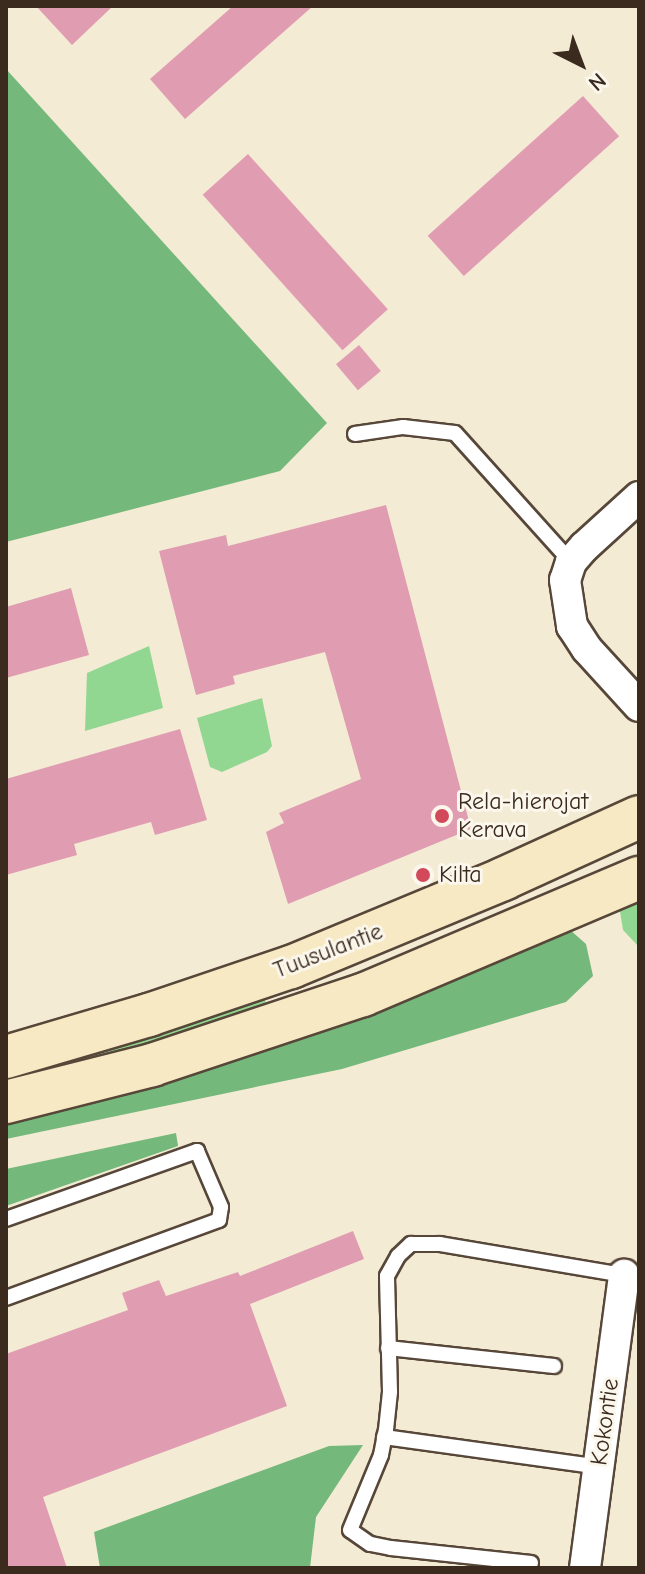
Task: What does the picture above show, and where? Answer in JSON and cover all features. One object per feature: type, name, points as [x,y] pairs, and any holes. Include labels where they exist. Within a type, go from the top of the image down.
[{"type":"main road","name":"Tuusulantie","points":[[6,1057],[149,1015],[291,967],[503,879],[639,817]]},
{"type":"main road","name":"Tuusulantie","points":[[6,1102],[152,1065],[363,995],[639,878]]},
{"type":"street","points":[[639,497],[571,562],[565,580],[572,626],[587,649],[639,706]]},
{"type":"street","name":"Kokontie","points":[[585,1568],[624,1275]]},
{"type":"lane","points":[[355,434],[403,427],[455,433],[571,562]]},
{"type":"lane","points":[[6,1219],[197,1151],[221,1207],[219,1220],[6,1298]]},
{"type":"lane","points":[[531,1563],[391,1548],[370,1544],[350,1530],[381,1455],[384,1437],[390,1392],[387,1276],[398,1256],[411,1244],[440,1244],[624,1275]]},
{"type":"lane","points":[[388,1348],[554,1366]]},
{"type":"lane","points":[[384,1437],[599,1467]]},
{"type":"green space","points":[[6,69],[327,423],[280,471],[6,542]]},
{"type":"green space","points":[[149,646],[163,708],[85,731],[87,673]]},
{"type":"green space","points":[[262,698],[272,746],[267,752],[222,772],[210,767],[197,718]]},
{"type":"green space","points":[[639,891],[639,947],[623,930],[618,899]]},
{"type":"green space","points":[[569,929],[586,944],[593,976],[566,1002],[342,1069],[6,1139],[6,1117]]},
{"type":"green space","points":[[261,991],[266,1003],[245,1021],[6,1092],[6,1072]]},
{"type":"green space","points":[[176,1133],[178,1146],[6,1206],[6,1169]]},
{"type":"green space","points":[[363,1445],[316,1517],[310,1568],[100,1568],[94,1532],[329,1446]]},
{"type":"building","points":[[36,6],[113,6],[72,45]]},
{"type":"building","points":[[233,6],[313,6],[185,119],[150,79]]},
{"type":"building","points":[[583,96],[619,136],[464,276],[428,236]]},
{"type":"building","points":[[248,154],[388,309],[343,350],[203,195]]},
{"type":"building","points":[[359,345],[381,371],[358,390],[336,364]]},
{"type":"building","points":[[386,505],[471,829],[288,904],[266,832],[284,823],[279,813],[361,779],[325,652],[233,676],[235,684],[196,695],[159,551],[226,535],[228,546]]},
{"type":"building","points":[[71,588],[89,655],[6,678],[6,607]]},
{"type":"building","points":[[180,729],[207,820],[155,835],[151,822],[74,844],[77,855],[6,875],[6,779]]},
{"type":"building","points":[[353,1231],[364,1259],[250,1304],[287,1406],[43,1497],[67,1568],[6,1568],[6,1354],[128,1310],[122,1293],[159,1280],[166,1296],[238,1272],[240,1276]]},
{"type":"place","name":"Rela-hierojat Kerava","points":[[442,816]]},
{"type":"place","name":"Kilta","points":[[423,875]]}]
